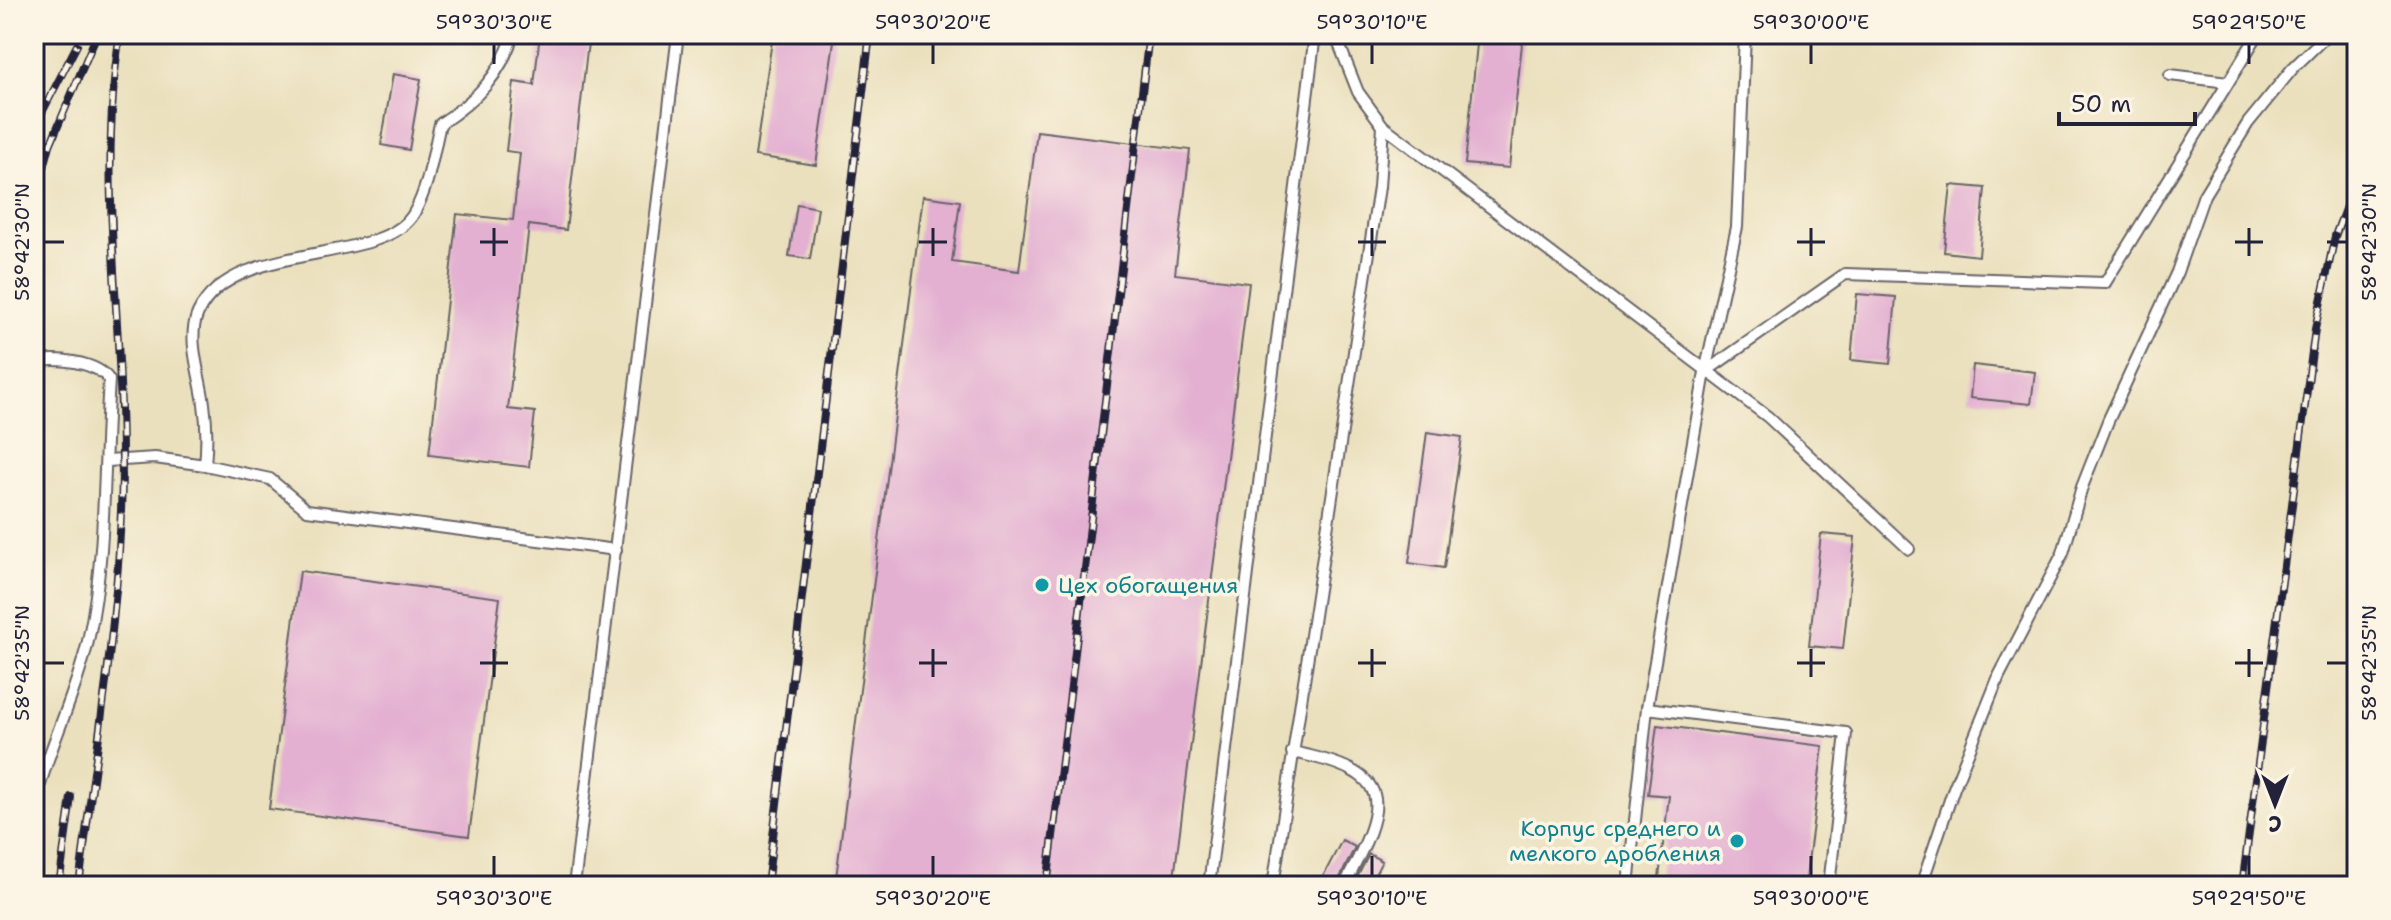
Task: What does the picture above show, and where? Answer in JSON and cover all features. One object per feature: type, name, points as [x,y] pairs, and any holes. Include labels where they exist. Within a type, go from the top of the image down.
[{"type":"lane","points":[[205,465],[206,427],[195,334],[198,314],[226,285],[249,272],[301,254],[370,242],[389,236],[403,226],[414,214],[424,188],[440,124],[467,106],[505,63],[513,34]]},
{"type":"lane","points":[[574,886],[678,34]]},
{"type":"lane","points":[[1209,886],[1315,34]]},
{"type":"lane","points":[[1335,34],[1358,92],[1383,126],[1768,417],[1909,549]]},
{"type":"lane","points":[[1628,886],[1647,708],[1705,372],[1737,227],[1745,34]]},
{"type":"lane","points":[[1705,372],[1845,274],[2105,283],[2258,34]]},
{"type":"lane","points":[[1921,886],[1954,788],[1999,676],[2063,553],[2087,474],[2177,272],[2204,195],[2248,123],[2293,68],[2328,34]]},
{"type":"lane","points":[[2170,75],[2228,82]]},
{"type":"lane","points":[[1273,886],[1379,187],[1383,126]]},
{"type":"lane","points":[[34,363],[84,365],[105,373],[109,380],[107,461],[92,619],[72,690],[45,761],[34,809]]},
{"type":"lane","points":[[107,461],[155,458],[270,479],[307,510],[616,550]]},
{"type":"lane","points":[[1647,708],[1846,733],[1829,886]]},
{"type":"lane","points":[[1292,752],[1339,762],[1365,778],[1372,793],[1375,809],[1373,831],[1344,886]]},
{"type":"building","points":[[540,34],[589,34],[566,230],[529,225],[508,409],[535,412],[529,467],[429,455],[457,214],[513,220],[520,153],[506,151],[514,82],[534,85]]},
{"type":"building","points":[[773,34],[835,34],[816,165],[755,156]]},
{"type":"building","points":[[1478,34],[1523,34],[1509,168],[1465,164]]},
{"type":"building","points":[[393,74],[421,79],[409,150],[381,145]]},
{"type":"building","name":"Цех обогащения","points":[[1037,131],[1190,150],[1175,274],[1249,283],[1173,886],[835,886],[923,196],[960,201],[952,262],[1019,271]]},
{"type":"building","points":[[1951,185],[1985,188],[1979,256],[1944,252]]},
{"type":"building","points":[[797,204],[818,208],[810,259],[789,256]]},
{"type":"building","points":[[1857,294],[1896,297],[1890,364],[1851,360]]},
{"type":"building","points":[[1973,365],[2035,372],[2031,404],[1970,398]]},
{"type":"building","points":[[1427,432],[1462,437],[1444,568],[1409,563]]},
{"type":"building","points":[[1821,534],[1855,537],[1843,649],[1809,646]]},
{"type":"building","points":[[300,571],[500,598],[469,836],[269,809]]},
{"type":"building","name":"Корпус среднего и мелкого дробления","points":[[1657,725],[1823,746],[1805,886],[1658,886],[1669,796],[1648,794]]},
{"type":"building","points":[[1342,840],[1355,847],[1336,886],[1318,886]]},
{"type":"building","points":[[1369,854],[1382,861],[1369,886],[1353,886]]},
{"type":"railway","points":[[34,205],[50,145],[97,34]]},
{"type":"railway","points":[[79,886],[113,623],[121,517],[121,411],[111,195],[114,87],[120,34]]},
{"type":"railway","points":[[767,886],[870,34]]},
{"type":"railway","points":[[1047,886],[1149,34]]},
{"type":"railway","points":[[34,128],[77,45]]},
{"type":"railway","points":[[2242,886],[2315,329],[2335,236],[2357,177]]},
{"type":"railway","points":[[59,886],[71,797]]},
{"type":"place","name":"Цех обогащения","points":[[1042,585]]},
{"type":"place","name":"Корпус среднего и мелкого дробления","points":[[1737,841]]}]
